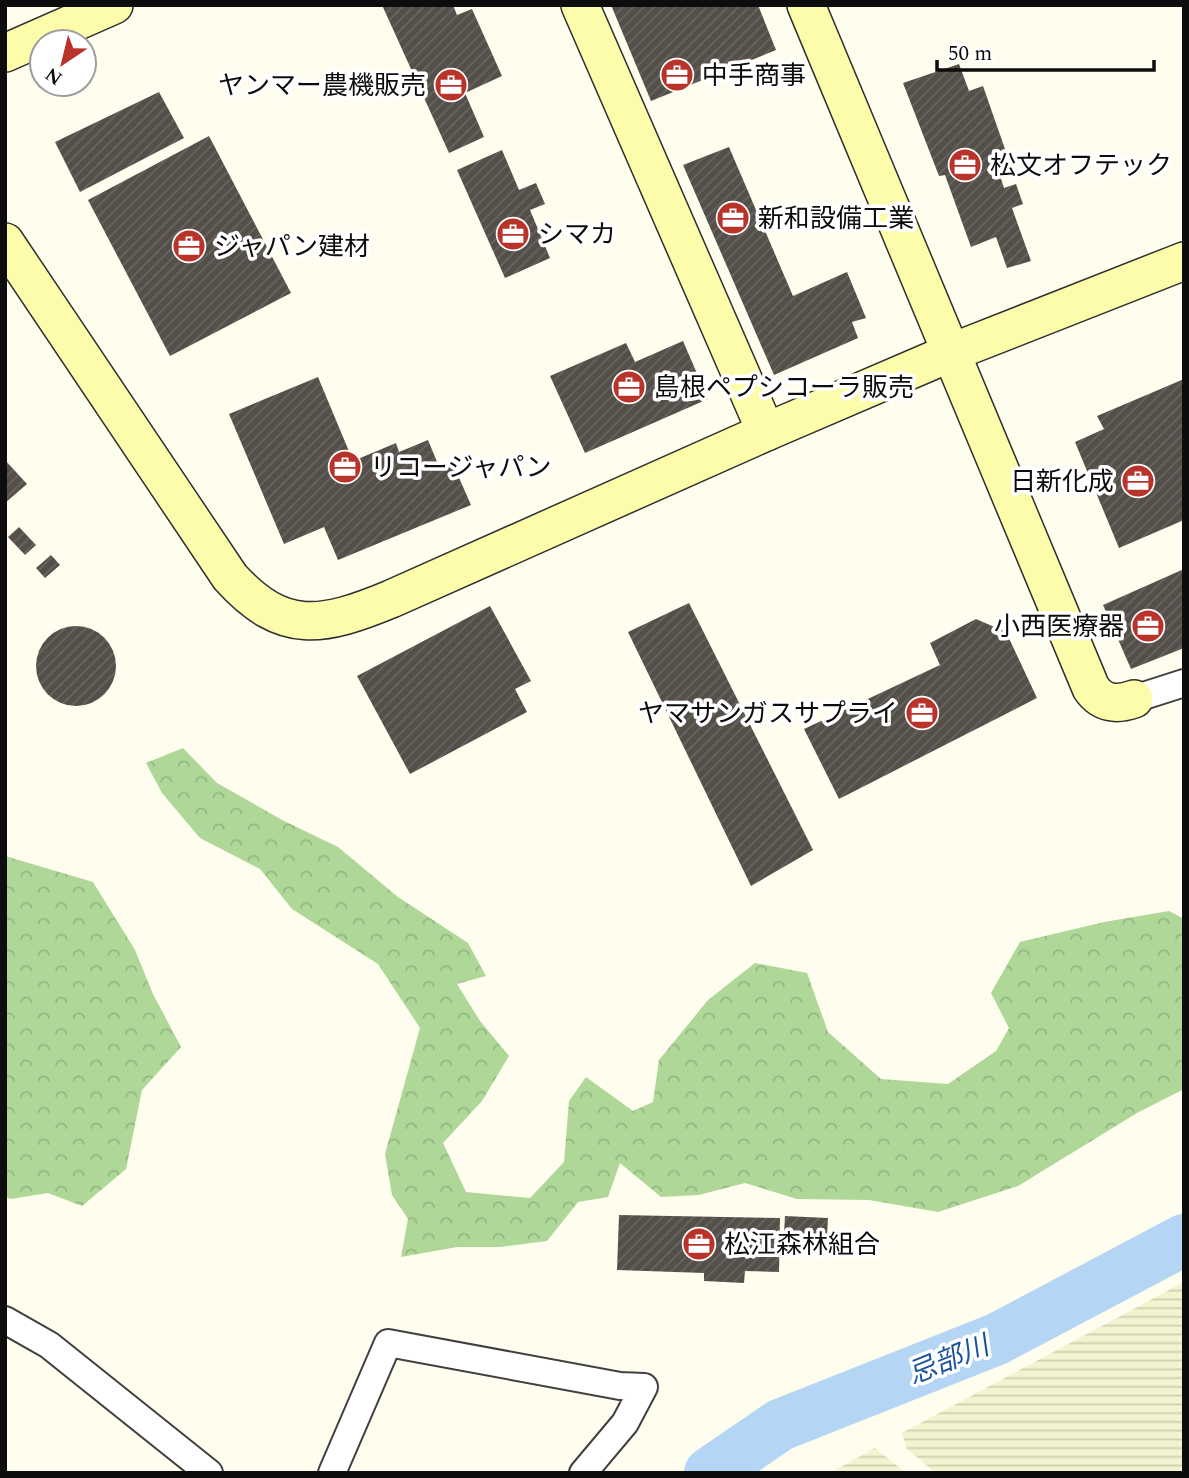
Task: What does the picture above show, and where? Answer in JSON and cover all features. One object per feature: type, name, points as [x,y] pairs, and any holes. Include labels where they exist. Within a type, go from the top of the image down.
[{"type":"street","points":[[5,53],[114,5]]},
{"type":"street","points":[[580,5],[766,432]]},
{"type":"street","points":[[806,5],[1091,688],[1096,695],[1111,703],[1134,699],[1184,683]]},
{"type":"street","points":[[5,242],[230,577],[261,606],[294,621],[338,618],[367,609],[950,353],[1184,261]]},
{"type":"street","points":[[5,1321],[49,1345],[209,1473]]},
{"type":"street","points":[[332,1473],[388,1343],[620,1386],[644,1387],[625,1423],[583,1473]]},
{"type":"green space","points":[[183,748],[217,783],[284,821],[338,847],[398,897],[468,943],[486,976],[457,984],[480,1021],[509,1056],[482,1101],[443,1143],[466,1192],[530,1198],[564,1162],[569,1101],[586,1077],[633,1111],[653,1102],[659,1060],[708,1000],[755,963],[807,973],[828,1032],[881,1079],[948,1084],[996,1051],[1009,1028],[991,993],[1020,942],[1104,922],[1169,911],[1184,919],[1184,1089],[1137,1113],[1018,1186],[938,1212],[869,1200],[797,1199],[745,1183],[699,1195],[661,1197],[620,1163],[608,1197],[578,1202],[547,1241],[500,1247],[457,1247],[401,1257],[408,1219],[392,1195],[385,1154],[420,1028],[378,964],[292,909],[260,869],[200,838],[162,793],[146,763]]},
{"type":"green space","points":[[5,856],[93,882],[135,950],[153,994],[181,1047],[142,1090],[126,1169],[82,1206],[48,1193],[11,1199],[5,1197]]},
{"type":"green space","points":[[1184,1282],[1184,1473],[936,1473],[907,1449],[902,1433]]},
{"type":"green space","points":[[875,1448],[906,1473],[830,1473]]},
{"type":"building","name":"ヤンマー農機販売","points":[[382,5],[453,5],[457,15],[472,9],[502,76],[465,93],[484,137],[449,153]]},
{"type":"building","name":"中手商事","points":[[611,5],[758,5],[776,50],[651,101]]},
{"type":"building","name":"松文オフテック","points":[[959,64],[969,91],[983,86],[1005,149],[993,154],[1004,188],[1016,184],[1023,204],[1012,208],[1031,261],[1007,268],[996,237],[971,247],[945,175],[939,176],[903,83]]},
{"type":"building","points":[[159,92],[184,138],[80,192],[55,142]]},
{"type":"building","name":"ジャパン建材","points":[[209,136],[291,293],[170,356],[88,200]]},
{"type":"building","name":"新和設備工業","points":[[729,147],[793,296],[847,272],[866,318],[852,322],[858,338],[774,375],[683,165]]},
{"type":"building","name":"シマカ","points":[[502,150],[519,190],[536,183],[545,204],[530,210],[550,258],[505,278],[457,170]]},
{"type":"building","name":"島根ペプシコーラ販売","points":[[683,341],[708,399],[585,453],[550,376],[626,343],[635,362]]},
{"type":"building","name":"リコージャパン","points":[[318,377],[353,461],[396,443],[399,452],[428,440],[440,469],[453,464],[471,505],[338,560],[324,527],[284,544],[229,414]]},
{"type":"building","name":"日新化成","points":[[1184,379],[1184,520],[1119,548],[1075,442],[1104,429],[1097,416]]},
{"type":"building","points":[[5,460],[27,484],[5,503]]},
{"type":"building","points":[[19,527],[36,545],[25,555],[8,537]]},
{"type":"building","points":[[51,555],[60,565],[45,578],[36,568]]},
{"type":"building","name":"小西医療器","points":[[1184,569],[1184,648],[1131,669],[1103,605]]},
{"type":"building","points":[[689,603],[813,850],[751,886],[628,632]]},
{"type":"building","points":[[490,606],[531,681],[515,689],[527,712],[410,774],[357,676]]},
{"type":"building","name":"ヤマサンガスサプライ","points":[[976,619],[1006,632],[1037,698],[839,799],[804,729],[940,665],[930,643]]},
{"type":"building","points":[[68,626],[84,626],[105,637],[116,658],[116,674],[105,695],[84,706],[68,706],[54,700],[42,688],[36,674],[36,658],[42,644],[54,632]]},
{"type":"building","name":"松江森林組合","points":[[619,1215],[780,1218],[779,1272],[745,1271],[744,1283],[704,1281],[704,1273],[617,1270]]},
{"type":"building","points":[[785,1216],[828,1218],[826,1254],[783,1251]]},
{"type":"waterway","name":"忌部川","points":[[710,1473],[780,1425],[997,1339],[1184,1240]]},
{"type":"place","name":"中手商事","points":[[677,75]]},
{"type":"place","name":"ヤンマー農機販売","points":[[451,85]]},
{"type":"place","name":"松文オフテック","points":[[965,165]]},
{"type":"place","name":"新和設備工業","points":[[733,218]]},
{"type":"place","name":"シマカ","points":[[513,234]]},
{"type":"place","name":"ジャパン建材","points":[[189,246]]},
{"type":"place","name":"島根ペプシコーラ販売","points":[[629,387]]},
{"type":"place","name":"リコージャパン","points":[[345,467]]},
{"type":"place","name":"日新化成","points":[[1138,481]]},
{"type":"place","name":"小西医療器","points":[[1148,626]]},
{"type":"place","name":"ヤマサンガスサプライ","points":[[922,713]]},
{"type":"place","name":"松江森林組合","points":[[699,1244]]}]
